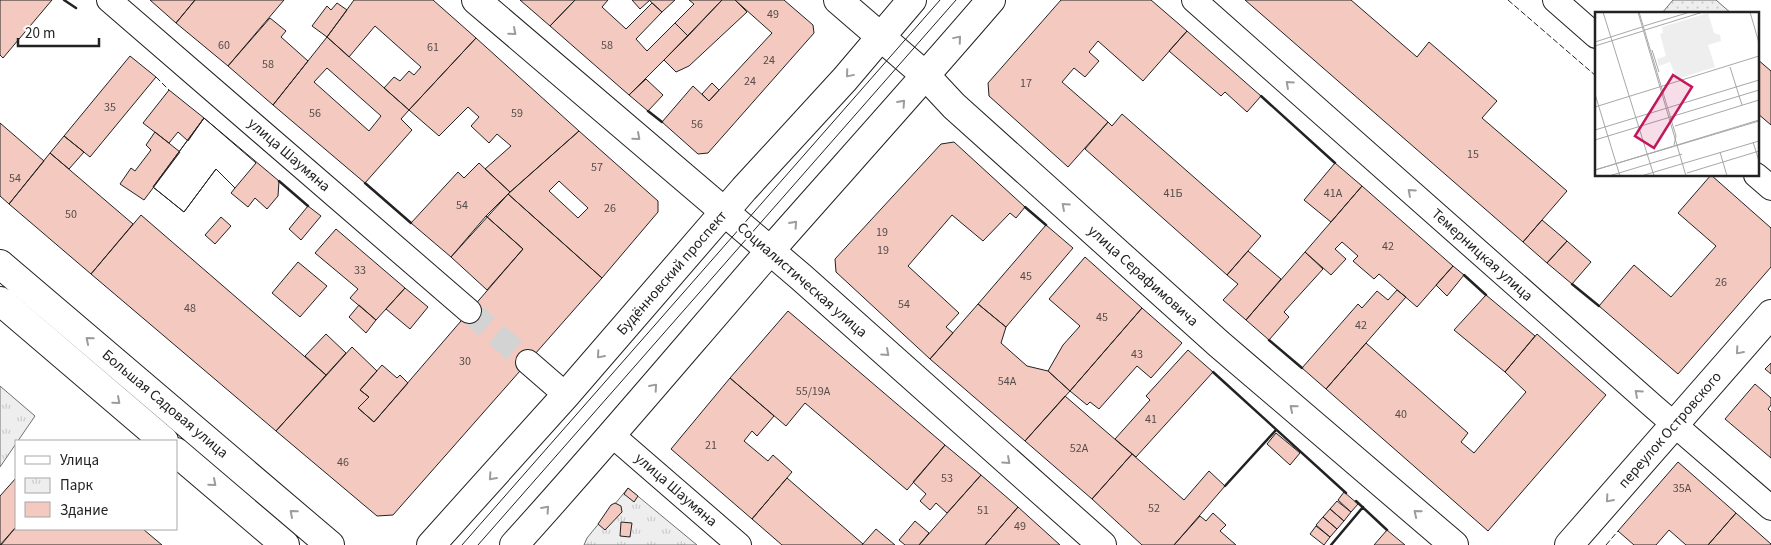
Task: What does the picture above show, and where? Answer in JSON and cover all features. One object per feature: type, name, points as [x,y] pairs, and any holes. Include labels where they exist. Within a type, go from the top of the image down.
[{"type":"main road","name":"Социалистическая улица","points":[[476,0],[816,290],[1102,545]]},
{"type":"main road","name":"улица Серафимовича","points":[[838,0],[926,76],[954,106],[1218,344],[1454,545]]},
{"type":"main road","name":"Будённовский проспект","points":[[431,545],[566,395],[724,212],[845,79],[912,0]]},
{"type":"main road","points":[[514,545],[991,0]]},
{"type":"main road","name":"Большая Садовая улица","points":[[0,264],[330,545]]},
{"type":"main road","name":"Большая Садовая улица","points":[[0,301],[163,440]]},
{"type":"main road","name":"переулок Островского","points":[[1569,545],[1771,314]]},
{"type":"main road","name":"Большая Садовая улица","points":[[178,454],[285,545]]},
{"type":"street","name":"улица Шаумяна","points":[[108,0],[469,311]]},
{"type":"street","name":"Темерницкая улица","points":[[1194,0],[1674,425],[1771,508]]},
{"type":"street","points":[[1555,0],[1595,35]]},
{"type":"street","points":[[1757,176],[1771,188]]},
{"type":"street","points":[[528,362],[566,395]]},
{"type":"street","name":"улица Шаумяна","points":[[612,435],[739,545]]},
{"type":"green space","points":[[1673,0],[1716,0],[1730,12],[1663,12]]},
{"type":"green space","points":[[0,386],[35,416],[19,440],[15,440],[15,445],[0,467]]},
{"type":"green space","points":[[628,488],[697,545],[584,545],[587,538]]},
{"type":"building","points":[[0,0],[52,0],[3,58],[0,55]]},
{"type":"building","points":[[150,0],[195,0],[176,23]]},
{"type":"building","points":[[195,0],[284,0],[228,66],[176,23]]},
{"type":"building","points":[[354,0],[433,0],[476,38],[409,110],[384,88],[394,77],[400,81],[409,71],[414,75],[421,67],[375,26],[349,57],[327,37]]},
{"type":"building","points":[[520,0],[575,0],[550,26]]},
{"type":"building","points":[[575,0],[608,0],[602,7],[626,29],[652,3],[662,12],[636,39],[647,51],[675,23],[688,36],[629,95],[550,26]]},
{"type":"building","points":[[632,0],[650,0],[640,9]]},
{"type":"building","points":[[649,0],[675,0],[662,12]]},
{"type":"building","points":[[689,0],[722,0],[688,36],[675,23],[694,4]]},
{"type":"building","points":[[722,0],[735,0],[747,12],[689,66],[676,72],[664,60]]},
{"type":"building","points":[[735,0],[784,0],[813,25],[814,33],[708,153],[698,154],[662,122],[693,86],[709,101],[772,33]]},
{"type":"building","points":[[1061,0],[1151,0],[1187,31],[1143,81],[1098,41],[1089,52],[1099,61],[1085,77],[1074,68],[1062,82],[1108,122],[1068,167],[989,96],[988,83]]},
{"type":"building","points":[[1245,0],[1351,0],[1417,57],[1429,42],[1497,101],[1482,118],[1567,191],[1523,242]]},
{"type":"building","points":[[337,3],[347,10],[327,37],[312,26],[327,6],[331,10]]},
{"type":"building","points":[[270,18],[286,31],[281,37],[308,61],[273,105],[228,66]]},
{"type":"building","points":[[1187,31],[1261,96],[1247,112],[1225,92],[1221,96],[1169,51]]},
{"type":"building","points":[[327,37],[409,110],[401,119],[412,130],[365,183],[273,105]],"holes":[[[327,68],[381,116],[369,131],[314,82]]]},
{"type":"building","points":[[476,38],[579,131],[510,192],[485,169],[511,146],[497,134],[489,143],[471,126],[479,117],[468,107],[439,136],[409,110]]},
{"type":"building","points":[[130,56],[156,77],[90,157],[64,136]]},
{"type":"building","points":[[1758,60],[1771,71],[1771,125],[1758,114]]},
{"type":"building","points":[[646,79],[663,95],[648,111],[629,95]]},
{"type":"building","points":[[712,83],[719,90],[709,101],[702,94]]},
{"type":"building","points":[[169,90],[204,118],[188,141],[178,132],[169,143],[143,123]]},
{"type":"building","points":[[1122,114],[1261,236],[1227,275],[1085,149],[1108,122],[1112,126]]},
{"type":"building","points":[[204,118],[279,181],[278,196],[267,209],[255,198],[248,207],[231,193],[235,188],[216,169],[184,212],[153,187]]},
{"type":"building","points":[[204,118],[256,163],[235,188],[216,169],[184,212],[153,187]]},
{"type":"building","points":[[0,123],[44,161],[9,204],[0,196]]},
{"type":"building","points":[[579,131],[658,201],[658,212],[602,278],[508,194]],"holes":[[[559,181],[588,208],[578,218],[549,191]]]},
{"type":"building","points":[[155,132],[180,152],[144,200],[120,184],[131,168],[135,171],[151,150],[146,145]]},
{"type":"building","points":[[64,136],[84,152],[69,169],[50,153]]},
{"type":"building","points":[[954,142],[1025,207],[1016,218],[1010,213],[983,241],[952,215],[908,266],[959,313],[946,327],[953,333],[930,359],[836,272],[835,259],[941,144]]},
{"type":"building","points":[[50,153],[133,224],[91,274],[9,204]]},
{"type":"building","points":[[479,163],[510,192],[451,257],[411,223],[458,172],[464,178]]},
{"type":"building","points":[[1335,163],[1362,186],[1331,222],[1304,200]]},
{"type":"building","points":[[1712,176],[1771,228],[1771,267],[1678,374],[1599,306],[1634,265],[1671,297],[1716,246],[1678,213]]},
{"type":"building","points":[[1362,186],[1453,266],[1417,307],[1379,274],[1374,279],[1353,261],[1358,256],[1342,242],[1335,249],[1346,259],[1331,275],[1305,252]]},
{"type":"building","points":[[508,194],[602,278],[393,515],[377,516],[276,431],[352,347],[377,371],[360,390],[369,397],[358,408],[374,422],[523,249],[486,216]]},
{"type":"building","points":[[308,206],[321,216],[301,240],[289,229]]},
{"type":"building","points":[[141,215],[326,375],[276,431],[91,274]]},
{"type":"building","points":[[486,216],[523,249],[487,290],[451,257]]},
{"type":"building","points":[[221,217],[231,226],[215,244],[205,235]]},
{"type":"building","points":[[1542,220],[1567,241],[1547,263],[1523,242]]},
{"type":"building","points":[[1046,225],[1073,248],[1006,327],[978,304]]},
{"type":"building","points":[[336,229],[405,288],[376,320],[350,298],[358,289],[315,253]]},
{"type":"building","points":[[1567,241],[1591,262],[1572,284],[1547,263]]},
{"type":"building","points":[[1248,251],[1281,279],[1246,320],[1223,300],[1238,284],[1227,275]]},
{"type":"building","points":[[1305,252],[1323,269],[1284,312],[1289,317],[1269,340],[1246,320]]},
{"type":"building","points":[[1085,257],[1142,308],[1070,391],[1048,371],[1063,345],[1080,326],[1049,299]]},
{"type":"building","points":[[298,262],[327,286],[300,317],[272,293]]},
{"type":"building","points":[[1453,266],[1464,275],[1447,296],[1436,285]]},
{"type":"building","points":[[405,288],[428,307],[410,329],[386,309]]},
{"type":"building","points":[[1397,290],[1406,297],[1326,389],[1302,368],[1358,304],[1362,308],[1377,291],[1388,300]]},
{"type":"building","points":[[1486,295],[1535,336],[1505,372],[1454,330]]},
{"type":"building","points":[[978,304],[1006,327],[1001,343],[1027,366],[1048,371],[1070,391],[1025,441],[930,359]]},
{"type":"building","points":[[359,305],[376,320],[366,333],[349,317]]},
{"type":"building","points":[[1142,308],[1182,343],[1151,378],[1137,366],[1099,409],[1090,402],[1087,405],[1070,391]]},
{"type":"building","points":[[788,311],[945,445],[907,490],[805,403],[786,426],[730,378]]},
{"type":"building","points":[[326,334],[346,353],[326,375],[305,356]]},
{"type":"building","points":[[1537,334],[1606,395],[1488,531],[1326,389],[1366,343],[1468,433],[1461,442],[1474,453],[1526,392],[1505,372]]},
{"type":"building","points":[[1188,350],[1213,372],[1136,457],[1115,439],[1150,400],[1146,396]]},
{"type":"building","points":[[1771,363],[1771,374],[1765,369]]},
{"type":"building","points":[[382,365],[397,378],[400,375],[408,383],[374,422],[358,408],[369,397],[360,390]]},
{"type":"building","points":[[730,378],[774,416],[757,436],[752,431],[744,441],[768,461],[773,455],[792,472],[752,519],[671,449]]},
{"type":"building","points":[[1755,384],[1771,398],[1771,405],[1768,409],[1771,412],[1771,458],[1725,419]]},
{"type":"building","points":[[1065,396],[1132,454],[1092,499],[1025,441]]},
{"type":"building","points":[[1276,433],[1300,453],[1290,465],[1267,444]]},
{"type":"building","points":[[945,445],[981,475],[947,513],[936,503],[930,510],[920,501],[926,494],[913,482]]},
{"type":"building","points":[[1132,454],[1184,500],[1209,471],[1225,486],[1174,545],[1142,545],[1092,499]]},
{"type":"building","points":[[1678,462],[1736,513],[1708,545],[1686,545],[1669,530],[1656,545],[1634,545],[1618,531]]},
{"type":"building","points":[[981,475],[1018,507],[985,545],[919,545]]},
{"type":"building","points":[[787,478],[863,544],[782,545],[752,519]]},
{"type":"building","points":[[15,479],[15,528],[0,545],[0,496]]},
{"type":"building","points":[[628,488],[638,496],[634,502],[624,494]]},
{"type":"building","points":[[1344,492],[1358,504],[1351,512],[1338,500]]},
{"type":"building","points":[[1337,501],[1351,512],[1344,521],[1330,509]]},
{"type":"building","points":[[615,503],[621,506],[622,512],[605,530],[598,524],[611,505]]},
{"type":"building","points":[[1018,507],[1060,545],[985,545]]},
{"type":"building","points":[[1330,509],[1344,521],[1337,529],[1323,517]]},
{"type":"building","points":[[1213,513],[1226,525],[1220,531],[1236,545],[1174,545],[1200,516],[1206,521]]},
{"type":"building","points":[[1736,513],[1771,544],[1771,545],[1708,545]]},
{"type":"building","points":[[1323,517],[1337,529],[1330,537],[1316,525]]},
{"type":"building","points":[[915,521],[929,533],[919,545],[905,545],[899,540]]},
{"type":"building","points":[[621,522],[632,523],[630,537],[620,536]]},
{"type":"building","points":[[1316,526],[1330,537],[1324,545],[1310,534]]},
{"type":"building","points":[[15,528],[15,530],[144,530],[162,545],[1,545]]},
{"type":"building","points":[[876,529],[895,545],[862,545]]},
{"type":"building","points":[[1387,530],[1405,545],[1374,545]]},
{"type":"tunnel","points":[[469,311],[528,362]]},
{"type":"tram line","points":[[462,545],[940,0]]},
{"type":"tram line","points":[[478,545],[956,0]]},
{"type":"fence","points":[[1508,0],[1595,75]]},
{"type":"fence","points":[[156,77],[169,90]]},
{"type":"fence","points":[[1606,545],[1618,531]]},
{"type":"wall","points":[[64,0],[76,8]]},
{"type":"wall","points":[[1261,96],[1335,163]]},
{"type":"wall","points":[[648,111],[662,122]]},
{"type":"wall","points":[[279,181],[308,206]]},
{"type":"wall","points":[[365,183],[411,223]]},
{"type":"wall","points":[[1025,207],[1046,225]]},
{"type":"wall","points":[[1464,275],[1486,295]]},
{"type":"wall","points":[[1572,284],[1599,306]]},
{"type":"wall","points":[[1269,340],[1302,368]]},
{"type":"wall","points":[[1213,372],[1346,493]]},
{"type":"wall","points":[[1225,486],[1276,430]]},
{"type":"wall","points":[[1356,501],[1387,530]]},
{"type":"wall","points":[[1331,545],[1363,507]]}]
